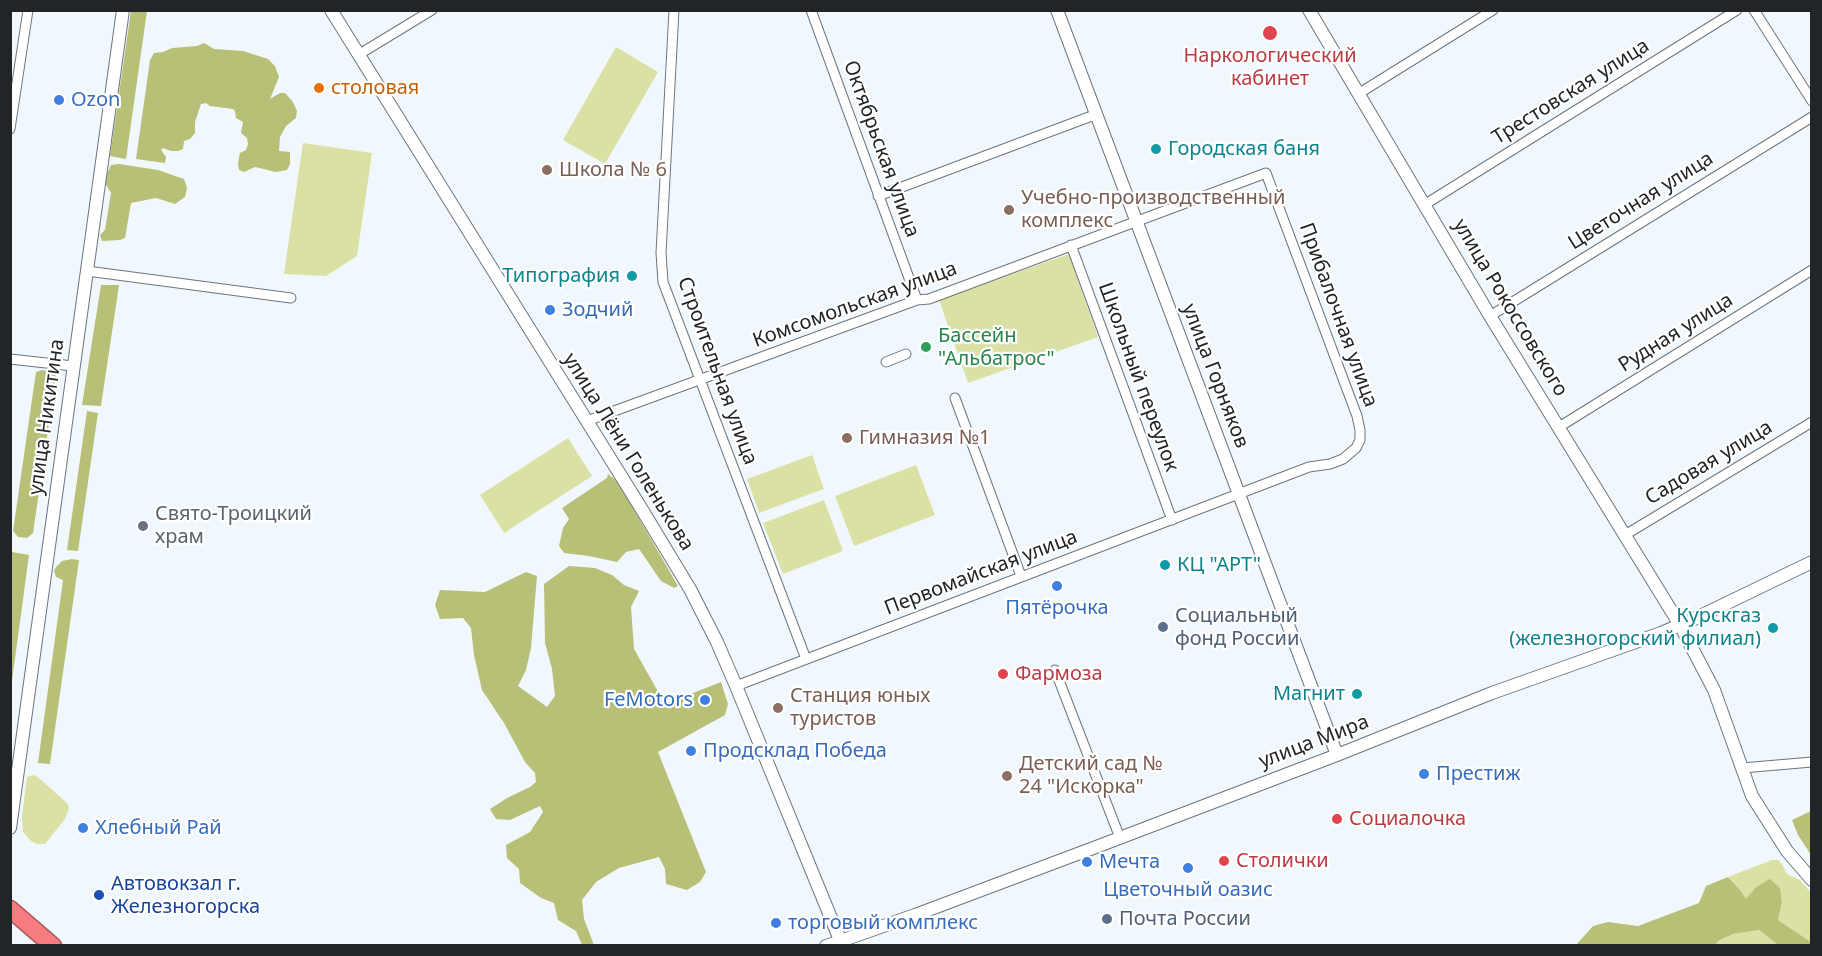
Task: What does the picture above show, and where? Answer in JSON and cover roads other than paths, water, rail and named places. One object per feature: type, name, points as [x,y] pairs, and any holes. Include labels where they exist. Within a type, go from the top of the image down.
[{"type":"highway","points":[[10,909],[53,945]]},
{"type":"main road","name":"улица Никитина","points":[[10,828],[123,10]]},
{"type":"main road","name":"улица Лёни Голенькова","points":[[331,10],[690,589],[736,686],[840,940]]},
{"type":"main road","name":"улица Горняков","points":[[1057,10],[1337,755]]},
{"type":"main road","name":"улица Рокоссовского","points":[[1309,10],[1490,316],[1680,625],[1714,690],[1752,796],[1787,851],[1812,880]]},
{"type":"main road","name":"улица Мира","points":[[826,945],[915,915],[1337,755],[1492,693],[1680,625],[1812,562]]},
{"type":"street","points":[[10,129],[28,10]]},
{"type":"street","points":[[358,55],[432,10]]},
{"type":"street","name":"Строительная улица","points":[[674,10],[661,253],[663,282],[806,659]]},
{"type":"street","name":"Октябрьская улица","points":[[811,10],[917,300]]},
{"type":"street","points":[[1358,94],[1493,10]]},
{"type":"street","name":"Трестовская улица","points":[[1424,205],[1737,10]]},
{"type":"street","points":[[1754,10],[1812,101]]},
{"type":"street","points":[[878,196],[1097,114]]},
{"type":"street","name":"Цветочная улица","points":[[1490,316],[1812,117]]},
{"type":"street","name":"Прибалочная улица","points":[[1135,221],[1266,173],[1271,184],[1357,416],[1360,440],[1356,448],[1343,459],[1330,464],[1309,467],[1239,494]]},
{"type":"street","name":"Комсомольская улица","points":[[587,421],[917,300],[929,299],[1135,221]]},
{"type":"street","name":"Школьный переулок","points":[[1071,245],[1172,520]]},
{"type":"street","name":"Рудная улица","points":[[1559,427],[1812,270]]},
{"type":"street","points":[[87,271],[291,298]]},
{"type":"street","points":[[886,362],[906,354]]},
{"type":"street","points":[[10,359],[74,366]]},
{"type":"street","points":[[955,398],[1021,576]]},
{"type":"street","name":"Садовая улица","points":[[1625,535],[1812,422]]},
{"type":"street","name":"Первомайская улица","points":[[736,686],[1239,494]]},
{"type":"street","points":[[1055,670],[1120,838]]},
{"type":"street","points":[[1742,768],[1812,762]]},
{"type":"place","name":"Наркологический кабинет","points":[[1270,33]]},
{"type":"place","name":"столовая","points":[[319,88]]},
{"type":"place","name":"Ozon","points":[[59,100]]},
{"type":"place","name":"Городская баня","points":[[1156,149]]},
{"type":"place","name":"Школа № 6","points":[[547,170]]},
{"type":"place","name":"Учебно-производственный комплекс","points":[[1009,210]]},
{"type":"place","name":"Типография","points":[[632,276]]},
{"type":"place","name":"Зодчий","points":[[550,310]]},
{"type":"place","name":"Бассейн \"Альбатрос\"","points":[[926,347]]},
{"type":"place","name":"Гимназия №1","points":[[847,438]]},
{"type":"place","name":"Свято-Троицкий храм","points":[[143,526]]},
{"type":"place","name":"КЦ \"АРТ\"","points":[[1165,565]]},
{"type":"place","name":"Пятёрочка","points":[[1057,586]]},
{"type":"place","name":"Социальный фонд России","points":[[1163,627]]},
{"type":"place","name":"Курскгаз (железногорский филиал)","points":[[1773,628]]},
{"type":"place","name":"Фармоза","points":[[1003,674]]},
{"type":"place","name":"Магнит","points":[[1357,694]]},
{"type":"place","name":"FeMotors","points":[[705,700]]},
{"type":"place","name":"Станция юных туристов","points":[[778,708]]},
{"type":"place","name":"Продсклад Победа","points":[[691,751]]},
{"type":"place","name":"Престиж","points":[[1424,774]]},
{"type":"place","name":"Детский сад № 24 \"Искорка\"","points":[[1007,776]]},
{"type":"place","name":"Социалочка","points":[[1337,819]]},
{"type":"place","name":"Хлебный Рай","points":[[83,828]]},
{"type":"place","name":"Столички","points":[[1224,861]]},
{"type":"place","name":"Мечта","points":[[1087,862]]},
{"type":"place","name":"Цветочный оазис","points":[[1188,868]]},
{"type":"place","name":"Автовокзал г. Железногорска","points":[[99,895]]},
{"type":"place","name":"Почта России","points":[[1107,919]]},
{"type":"place","name":"торговый комплекс","points":[[776,923]]}]
